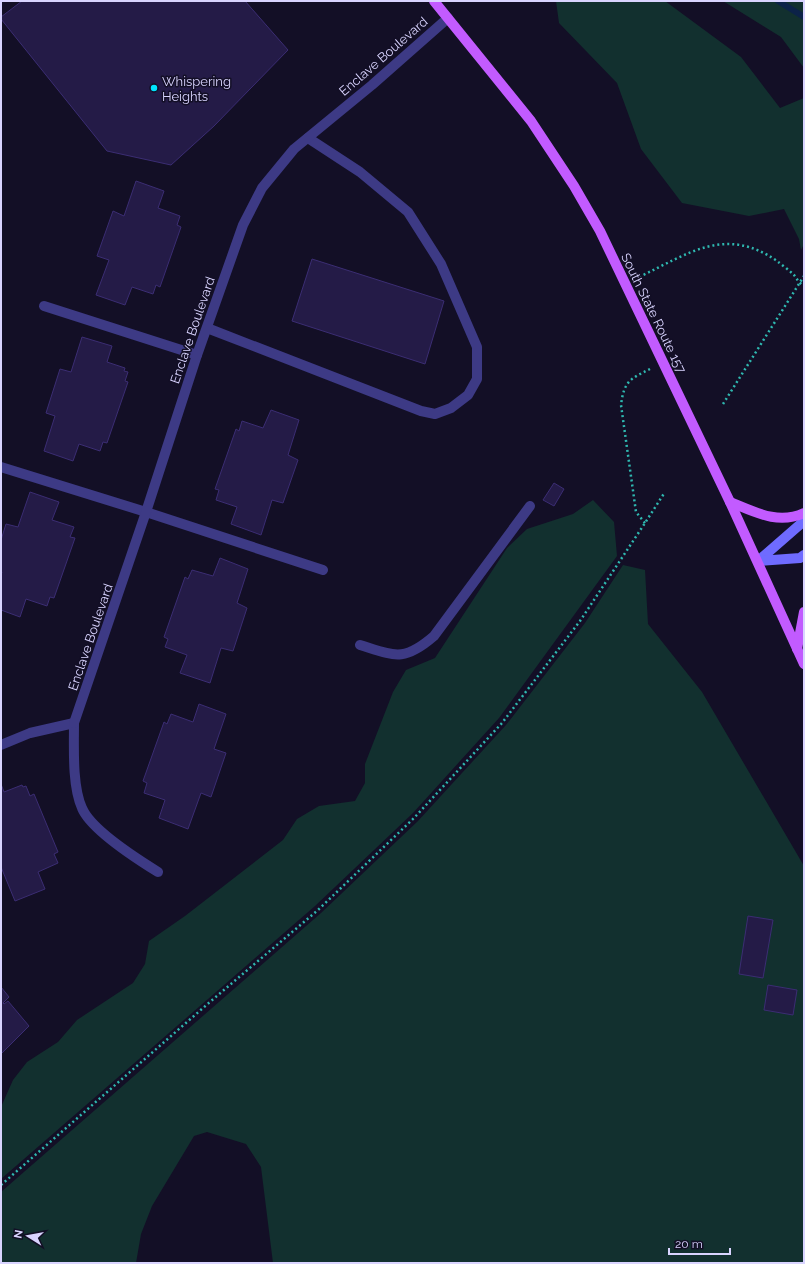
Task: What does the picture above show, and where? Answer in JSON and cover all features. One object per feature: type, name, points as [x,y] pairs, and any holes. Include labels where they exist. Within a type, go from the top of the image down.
[{"type":"main road","name":"South State Route 157","points":[[434,1],[536,127],[574,186],[600,231],[730,502],[804,664]]},
{"type":"main road","points":[[730,502],[760,515],[784,519],[804,513]]},
{"type":"main road","points":[[797,650],[804,612]]},
{"type":"street","name":"Enclave Boulevard","points":[[158,872],[132,856],[90,821],[82,808],[74,766],[74,723],[146,512],[197,355],[243,225],[262,188],[294,149],[448,18]]},
{"type":"street","points":[[207,328],[421,411],[435,414],[451,408],[468,395],[477,379],[477,347],[441,264],[408,212],[360,172],[308,138]]},
{"type":"street","points":[[44,306],[197,355]]},
{"type":"street","points":[[1,467],[146,512],[323,570]]},
{"type":"street","points":[[360,645],[391,654],[406,654],[421,648],[434,636],[530,506]]},
{"type":"street","points":[[758,562],[804,521]]},
{"type":"street","points":[[758,562],[800,558],[804,555]]},
{"type":"street","points":[[1,745],[30,733],[74,723]]},
{"type":"path","points":[[626,284],[682,256],[702,248],[717,244],[732,244],[762,253],[776,261],[793,274],[800,284],[804,286]]},
{"type":"path","points":[[723,404],[804,276]]},
{"type":"path","points":[[645,523],[636,512],[620,405],[625,386],[631,379],[664,362]]},
{"type":"path","points":[[1,1185],[211,1001],[318,910],[414,818],[502,723],[580,621],[664,492]]},
{"type":"green space","points":[[556,1],[665,1],[741,57],[780,108],[804,98],[804,244],[801,250],[799,239],[784,209],[749,216],[682,203],[641,149],[617,83],[559,23]]},
{"type":"green space","points":[[723,1],[804,1],[804,68],[781,37]]},
{"type":"green space","points":[[593,500],[614,522],[617,556],[499,718],[413,813],[315,906],[1,1179],[1,1107],[13,1080],[27,1062],[58,1042],[77,1020],[133,983],[145,964],[149,941],[185,916],[283,840],[297,819],[319,806],[355,801],[365,783],[365,764],[393,692],[406,670],[435,658],[507,548],[527,529],[573,514]]},
{"type":"green space","points":[[623,565],[645,570],[648,624],[702,692],[804,866],[804,1263],[273,1263],[261,1167],[246,1144],[207,1132],[194,1136],[152,1206],[141,1234],[136,1263],[1,1263],[1,1192],[321,913],[418,821],[506,725],[585,623]]},
{"type":"building","name":"Whispering Heights","points":[[22,1],[245,1],[288,50],[214,126],[171,165],[107,151],[1,19],[1,17]]},
{"type":"building","points":[[136,181],[164,191],[158,208],[180,216],[177,225],[181,227],[160,287],[156,285],[153,294],[132,287],[125,305],[96,295],[109,260],[97,256],[113,211],[124,216]]},
{"type":"building","points":[[312,259],[444,301],[425,364],[292,321]]},
{"type":"building","points":[[82,337],[112,346],[107,362],[125,368],[124,371],[128,372],[125,381],[128,382],[107,443],[103,442],[100,451],[79,444],[73,461],[44,451],[55,416],[46,413],[60,369],[71,372]]},
{"type":"building","points":[[271,410],[299,420],[288,455],[298,460],[283,503],[272,500],[261,535],[231,524],[237,507],[216,500],[219,490],[215,489],[236,429],[239,431],[242,421],[263,428]]},
{"type":"building","points":[[554,483],[564,489],[554,506],[543,500]]},
{"type":"building","points":[[30,492],[59,502],[52,520],[74,527],[70,537],[75,538],[54,598],[50,597],[47,606],[26,599],[20,617],[1,610],[1,540],[6,524],[18,527]]},
{"type":"building","points":[[220,558],[248,569],[237,603],[247,608],[233,651],[221,648],[210,683],[180,673],[187,655],[165,647],[168,639],[164,637],[185,577],[188,579],[192,570],[213,576]]},
{"type":"building","points":[[199,704],[226,714],[214,749],[226,753],[211,797],[201,793],[188,829],[159,818],[165,800],[144,793],[147,783],[143,781],[164,722],[167,724],[171,714],[193,722]]},
{"type":"building","points":[[1,784],[4,792],[22,785],[23,787],[26,786],[30,796],[34,794],[58,852],[54,854],[58,863],[38,872],[45,889],[15,901],[1,867]]},
{"type":"building","points":[[748,916],[773,920],[763,978],[739,974]]},
{"type":"building","points":[[768,985],[797,990],[793,1015],[764,1010]]},
{"type":"building","points":[[1,987],[9,997],[3,1003],[4,1004],[8,1001],[29,1026],[1,1054]]},
{"type":"waterway","points":[[778,1],[804,17]]},
{"type":"place","name":"Whispering Heights","points":[[154,88]]}]
